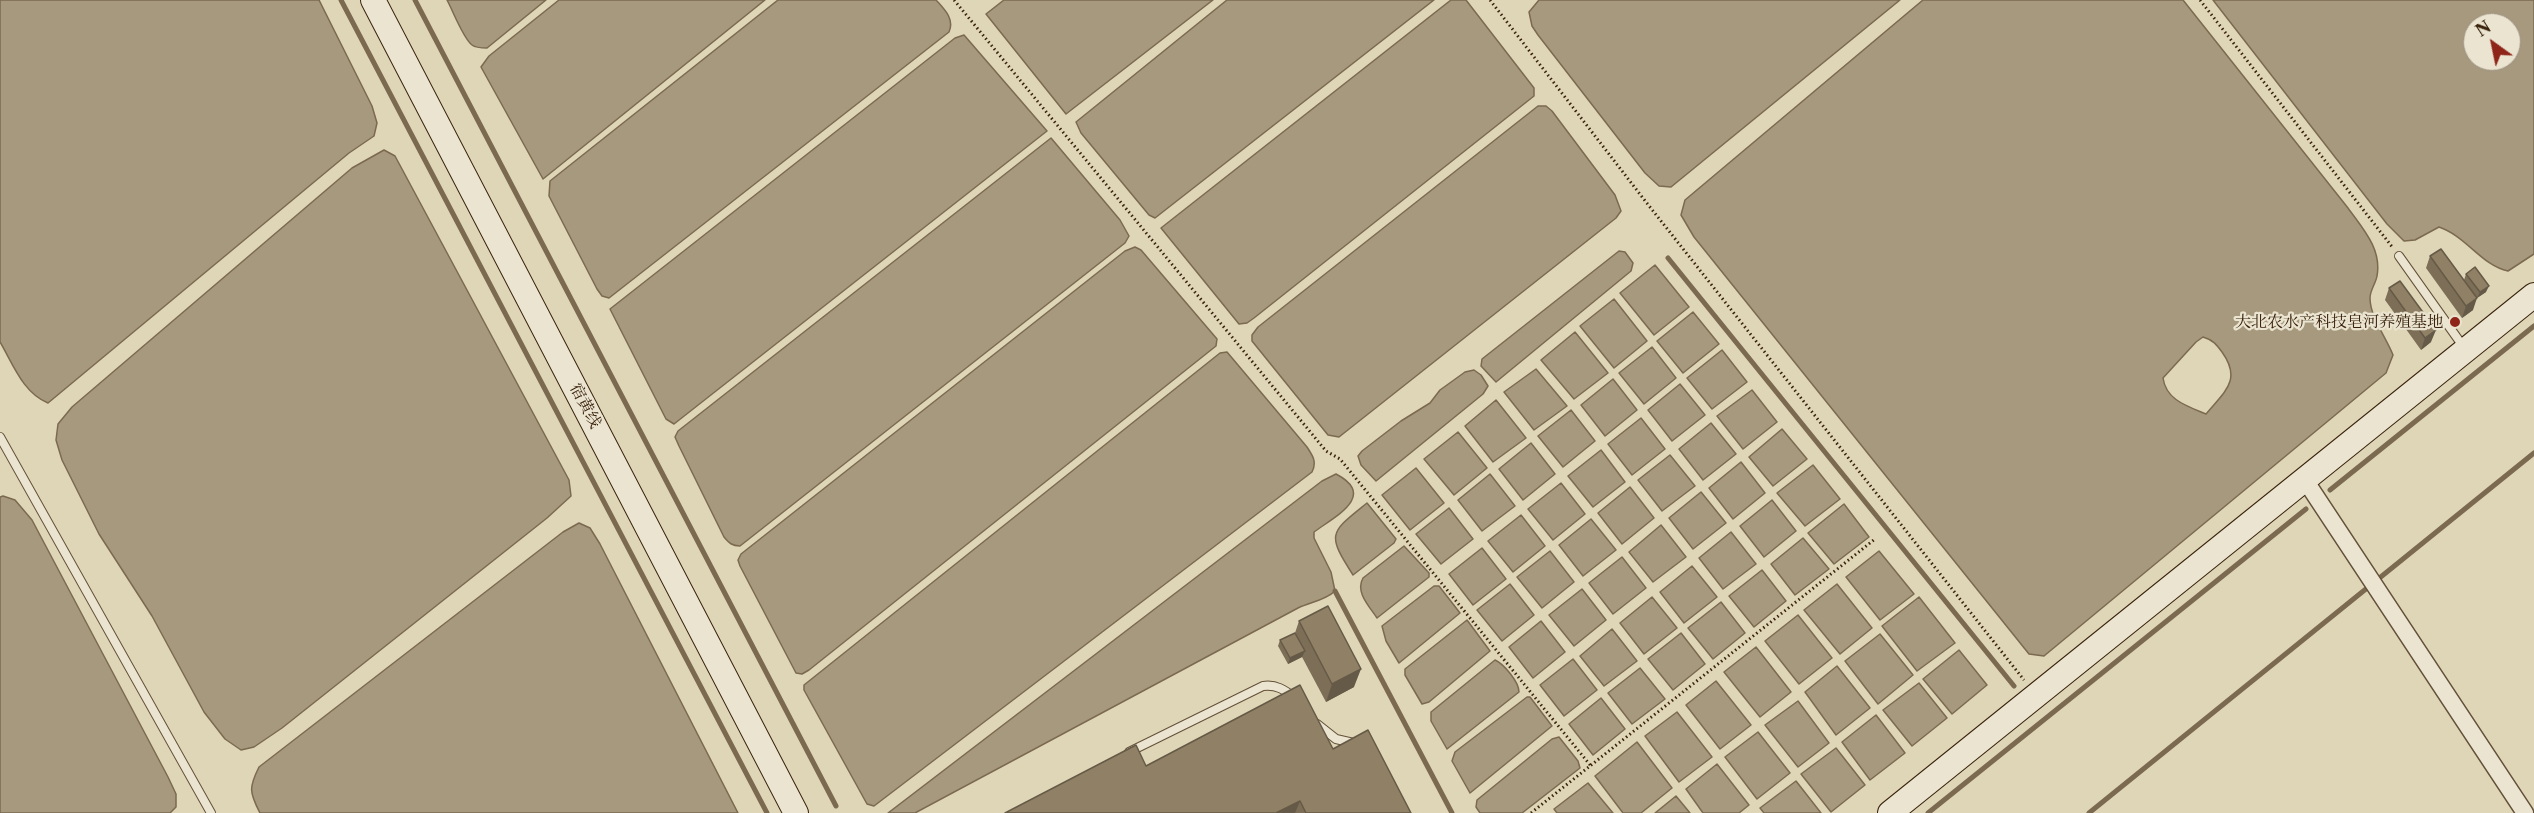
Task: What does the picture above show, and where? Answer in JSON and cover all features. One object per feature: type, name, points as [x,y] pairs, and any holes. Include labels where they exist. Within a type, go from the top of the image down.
[{"type":"main road","name":"宿黄线","points":[[373,0],[796,813]]},
{"type":"main road","points":[[1890,813],[2534,295]]},
{"type":"street","points":[[2305,480],[2525,813]]},
{"type":"lane","points":[[2399,256],[2466,350]]},
{"type":"lane","points":[[0,437],[211,813]]},
{"type":"lane","points":[[1116,759],[1263,686],[1272,685],[1280,688],[1302,704]]},
{"type":"lane","points":[[1313,719],[1328,735],[1361,744],[1366,749]]},
{"type":"path","points":[[954,0],[1326,451],[1340,459],[1591,766]]},
{"type":"path","points":[[1490,0],[1646,202],[2037,695]]},
{"type":"path","points":[[2200,0],[2399,256]]},
{"type":"path","points":[[1531,813],[1875,539]]},
{"type":"shaded area","points":[[0,0],[319,0],[372,106],[377,123],[374,136],[349,153],[48,403],[25,385],[0,342]]},
{"type":"shaded area","points":[[447,0],[546,0],[487,48],[481,48],[469,42]]},
{"type":"shaded area","points":[[559,0],[765,0],[543,179],[481,67],[489,56]]},
{"type":"shaded area","points":[[778,0],[936,0],[948,14],[951,23],[949,32],[609,298],[602,296],[549,196],[550,181]]},
{"type":"shaded area","points":[[1004,0],[1213,0],[1066,114],[986,14]]},
{"type":"shaded area","points":[[1227,0],[1434,0],[1155,218],[1149,215],[1081,133],[1076,122]]},
{"type":"shaded area","points":[[1451,0],[1466,0],[1534,88],[1534,96],[1254,318],[1247,323],[1239,324],[1161,228]]},
{"type":"shaded area","points":[[1539,0],[1900,0],[1671,187],[1659,186],[1645,173],[1538,35],[1532,26],[1529,12]]},
{"type":"shaded area","points":[[1923,0],[2183,0],[2348,208],[2370,240],[2378,266],[2370,295],[2371,305],[2375,320],[2393,355],[2386,373],[2044,656],[2029,654],[1694,237],[1681,215],[1685,200]],"holes":[[[2203,337],[2222,352],[2231,370],[2229,385],[2206,414],[2173,397],[2168,392],[2163,378],[2196,342]]]},
{"type":"shaded area","points":[[2213,0],[2534,0],[2534,254],[2508,271],[2490,263],[2458,237],[2439,227],[2415,240],[2404,241],[2387,224]]},
{"type":"shaded area","points":[[964,35],[1047,131],[674,424],[666,419],[610,309],[955,38]]},
{"type":"shaded area","points":[[1538,106],[1546,106],[1552,111],[1615,195],[1621,211],[1616,218],[1339,437],[1328,435],[1252,341],[1252,335],[1258,327]]},
{"type":"shaded area","points":[[1051,138],[1120,220],[1129,236],[1125,243],[740,546],[729,542],[724,537],[679,446],[675,437],[678,431]]},
{"type":"shaded area","points":[[384,150],[395,156],[569,480],[571,496],[547,518],[282,728],[254,747],[241,750],[225,739],[204,712],[152,616],[99,534],[62,460],[56,440],[58,424],[72,407],[352,168]]},
{"type":"shaded area","points":[[1135,247],[1141,250],[1217,339],[1216,346],[809,670],[802,674],[796,673],[740,566],[738,560],[741,554],[1125,251]]},
{"type":"shaded area","points":[[1619,251],[1625,252],[1633,263],[1631,271],[1496,382],[1481,366],[1482,359]]},
{"type":"shaded area","points":[[1655,265],[1689,307],[1654,335],[1620,293]]},
{"type":"shaded area","points":[[1614,299],[1647,341],[1614,368],[1580,326]]},
{"type":"shaded area","points":[[1693,312],[1719,344],[1683,373],[1657,341]]},
{"type":"shaded area","points":[[1575,332],[1608,373],[1574,399],[1541,360]]},
{"type":"shaded area","points":[[1652,347],[1676,378],[1644,404],[1619,373]]},
{"type":"shaded area","points":[[1722,350],[1747,382],[1712,409],[1687,378]]},
{"type":"shaded area","points":[[1227,352],[1307,447],[1314,459],[1312,472],[874,806],[867,804],[804,690],[804,685],[1220,353]]},
{"type":"shaded area","points":[[1536,369],[1567,406],[1534,430],[1504,392]]},
{"type":"shaded area","points":[[1474,370],[1481,375],[1488,386],[1483,394],[1376,481],[1361,465],[1358,456],[1362,451],[1401,421],[1430,403],[1440,390],[1465,372]]},
{"type":"shaded area","points":[[1613,379],[1637,410],[1605,436],[1581,405]]},
{"type":"shaded area","points":[[1680,384],[1705,415],[1672,441],[1648,410]]},
{"type":"shaded area","points":[[1752,390],[1777,422],[1743,449],[1717,416]]},
{"type":"shaded area","points":[[1496,400],[1526,438],[1493,462],[1465,426]]},
{"type":"shaded area","points":[[1571,410],[1595,441],[1563,467],[1538,436]]},
{"type":"shaded area","points":[[1641,418],[1665,449],[1632,475],[1608,444]]},
{"type":"shaded area","points":[[1711,423],[1736,454],[1703,480],[1679,449]]},
{"type":"shaded area","points":[[1782,429],[1807,459],[1773,486],[1749,457]]},
{"type":"shaded area","points":[[1458,432],[1487,468],[1454,495],[1424,459]]},
{"type":"shaded area","points":[[1531,443],[1555,474],[1523,500],[1499,469]]},
{"type":"shaded area","points":[[1601,450],[1625,482],[1593,507],[1568,476]]},
{"type":"shaded area","points":[[1670,455],[1695,486],[1662,511],[1638,480]]},
{"type":"shaded area","points":[[1741,462],[1765,493],[1733,519],[1709,488]]},
{"type":"shaded area","points":[[1813,465],[1840,499],[1805,526],[1777,493]]},
{"type":"shaded area","points":[[1416,468],[1444,503],[1410,530],[1382,495]]},
{"type":"shaded area","points":[[1336,474],[1348,482],[1353,490],[1353,498],[1341,513],[1314,532],[1314,538],[1331,572],[1335,591],[1323,599],[1298,608],[915,813],[888,813],[1322,481]]},
{"type":"shaded area","points":[[1490,474],[1515,506],[1482,531],[1458,500]]},
{"type":"shaded area","points":[[1561,483],[1585,514],[1553,540],[1528,509]]},
{"type":"shaded area","points":[[1630,487],[1654,518],[1622,544],[1598,513]]},
{"type":"shaded area","points":[[1701,492],[1726,523],[1693,549],[1669,518]]},
{"type":"shaded area","points":[[0,497],[15,500],[32,520],[168,777],[176,794],[176,807],[170,813],[0,813]]},
{"type":"shaded area","points":[[1772,500],[1796,531],[1764,557],[1740,526]]},
{"type":"shaded area","points":[[1367,503],[1396,539],[1353,575],[1339,550],[1336,534],[1345,521]]},
{"type":"shaded area","points":[[1844,504],[1869,537],[1834,564],[1808,533]]},
{"type":"shaded area","points":[[1449,508],[1473,539],[1441,564],[1416,534]]},
{"type":"shaded area","points":[[1521,515],[1545,546],[1513,572],[1488,541]]},
{"type":"shaded area","points":[[1591,519],[1616,550],[1583,576],[1559,545]]},
{"type":"shaded area","points":[[579,523],[590,528],[600,544],[738,813],[260,813],[252,790],[253,780],[259,767],[563,532]]},
{"type":"shaded area","points":[[1661,525],[1686,557],[1653,582],[1629,552]]},
{"type":"shaded area","points":[[1731,532],[1756,564],[1723,589],[1699,558]]},
{"type":"shaded area","points":[[1803,538],[1829,569],[1795,595],[1771,564]]},
{"type":"shaded area","points":[[1404,546],[1429,573],[1429,577],[1377,618],[1364,599],[1361,583],[1363,578]]},
{"type":"shaded area","points":[[1482,548],[1506,579],[1473,605],[1449,574]]},
{"type":"shaded area","points":[[1550,551],[1574,582],[1542,608],[1517,577]]},
{"type":"shaded area","points":[[1879,551],[1914,594],[1880,620],[1846,577]]},
{"type":"shaded area","points":[[1622,557],[1646,588],[1613,614],[1589,583]]},
{"type":"shaded area","points":[[1692,566],[1717,597],[1684,623],[1660,592]]},
{"type":"shaded area","points":[[1762,570],[1786,601],[1754,627],[1729,596]]},
{"type":"shaded area","points":[[1510,584],[1534,615],[1502,641],[1477,610]]},
{"type":"shaded area","points":[[1837,584],[1872,628],[1840,654],[1804,610]]},
{"type":"shaded area","points":[[1434,586],[1439,586],[1460,613],[1399,663],[1386,641],[1382,626]]},
{"type":"shaded area","points":[[1582,589],[1606,620],[1574,646],[1549,615]]},
{"type":"shaded area","points":[[1652,597],[1677,628],[1644,654],[1620,623]]},
{"type":"shaded area","points":[[1919,597],[1955,643],[1917,671],[1882,626]]},
{"type":"shaded area","points":[[1721,602],[1745,633],[1713,659],[1688,628]]},
{"type":"shaded area","points":[[1798,615],[1832,658],[1799,684],[1765,641]]},
{"type":"shaded area","points":[[1467,620],[1490,651],[1429,702],[1422,704],[1405,675],[1405,669]]},
{"type":"shaded area","points":[[1541,621],[1565,652],[1533,678],[1509,647]]},
{"type":"shaded area","points":[[1612,629],[1637,661],[1604,686],[1580,656]]},
{"type":"shaded area","points":[[1681,633],[1705,664],[1673,690],[1648,659]]},
{"type":"shaded area","points":[[1880,634],[1913,675],[1878,704],[1845,661]]},
{"type":"shaded area","points":[[1756,647],[1791,692],[1760,717],[1724,672]]},
{"type":"shaded area","points":[[1959,650],[1987,685],[1952,714],[1923,679]]},
{"type":"shaded area","points":[[1573,659],[1597,690],[1564,716],[1540,685]]},
{"type":"shaded area","points":[[1495,660],[1503,665],[1517,683],[1519,692],[1447,749],[1431,721],[1431,712]]},
{"type":"shaded area","points":[[1837,666],[1870,708],[1836,735],[1805,692]]},
{"type":"shaded area","points":[[1640,668],[1665,699],[1632,724],[1608,693]]},
{"type":"shaded area","points":[[1716,681],[1751,725],[1720,749],[1686,705]]},
{"type":"shaded area","points":[[1919,683],[1947,718],[1912,746],[1883,710]]},
{"type":"shaded area","points":[[1530,697],[1552,726],[1470,793],[1452,761],[1455,752]]},
{"type":"shaded area","points":[[1601,698],[1625,729],[1593,755],[1569,724]]},
{"type":"shaded area","points":[[1798,701],[1829,743],[1798,767],[1765,725]]},
{"type":"shaded area","points":[[1677,712],[1712,757],[1679,782],[1645,736]]},
{"type":"shaded area","points":[[1876,715],[1905,753],[1870,780],[1842,742]]},
{"type":"shaded area","points":[[1758,732],[1790,773],[1757,799],[1725,757]]},
{"type":"shaded area","points":[[1559,737],[1578,761],[1580,768],[1522,813],[1480,813],[1476,807],[1477,800],[1552,739]]},
{"type":"shaded area","points":[[1637,742],[1672,788],[1641,813],[1623,813],[1595,776]]},
{"type":"shaded area","points":[[1836,748],[1865,785],[1831,812],[1801,774]]},
{"type":"shaded area","points":[[1717,764],[1749,805],[1739,813],[1703,813],[1686,789]]},
{"type":"shaded area","points":[[1796,781],[1821,813],[1764,813],[1760,808]]},
{"type":"shaded area","points":[[1588,783],[1613,813],[1557,813],[1554,809]]},
{"type":"shaded area","points":[[1676,796],[1690,813],[1655,813]]},
{"type":"building","points":[[2441,249],[2477,298],[2466,306],[2430,256]]},
{"type":"building","points":[[2475,267],[2489,286],[2480,292],[2466,274]]},
{"type":"building","points":[[2400,281],[2436,330],[2425,338],[2389,288]]},
{"type":"building","points":[[1328,606],[1361,669],[1332,684],[1299,621]]},
{"type":"building","points":[[1295,633],[1305,651],[1290,658],[1280,640]]},
{"type":"building","points":[[1300,685],[1333,749],[1368,730],[1411,813],[1306,813],[1300,801],[1276,813],[1005,813],[1136,745],[1146,766]]},
{"type":"waterway","points":[[341,0],[767,813]]},
{"type":"waterway","points":[[415,0],[836,806]]},
{"type":"waterway","points":[[1668,258],[2014,686]]},
{"type":"waterway","points":[[2330,490],[2534,326]]},
{"type":"waterway","points":[[2089,813],[2534,453]]},
{"type":"waterway","points":[[1928,813],[2306,509]]},
{"type":"waterway","points":[[1335,591],[1452,813]]},
{"type":"place","name":"大北农水产科技皂河养殖基地","points":[[2455,322]]}]
